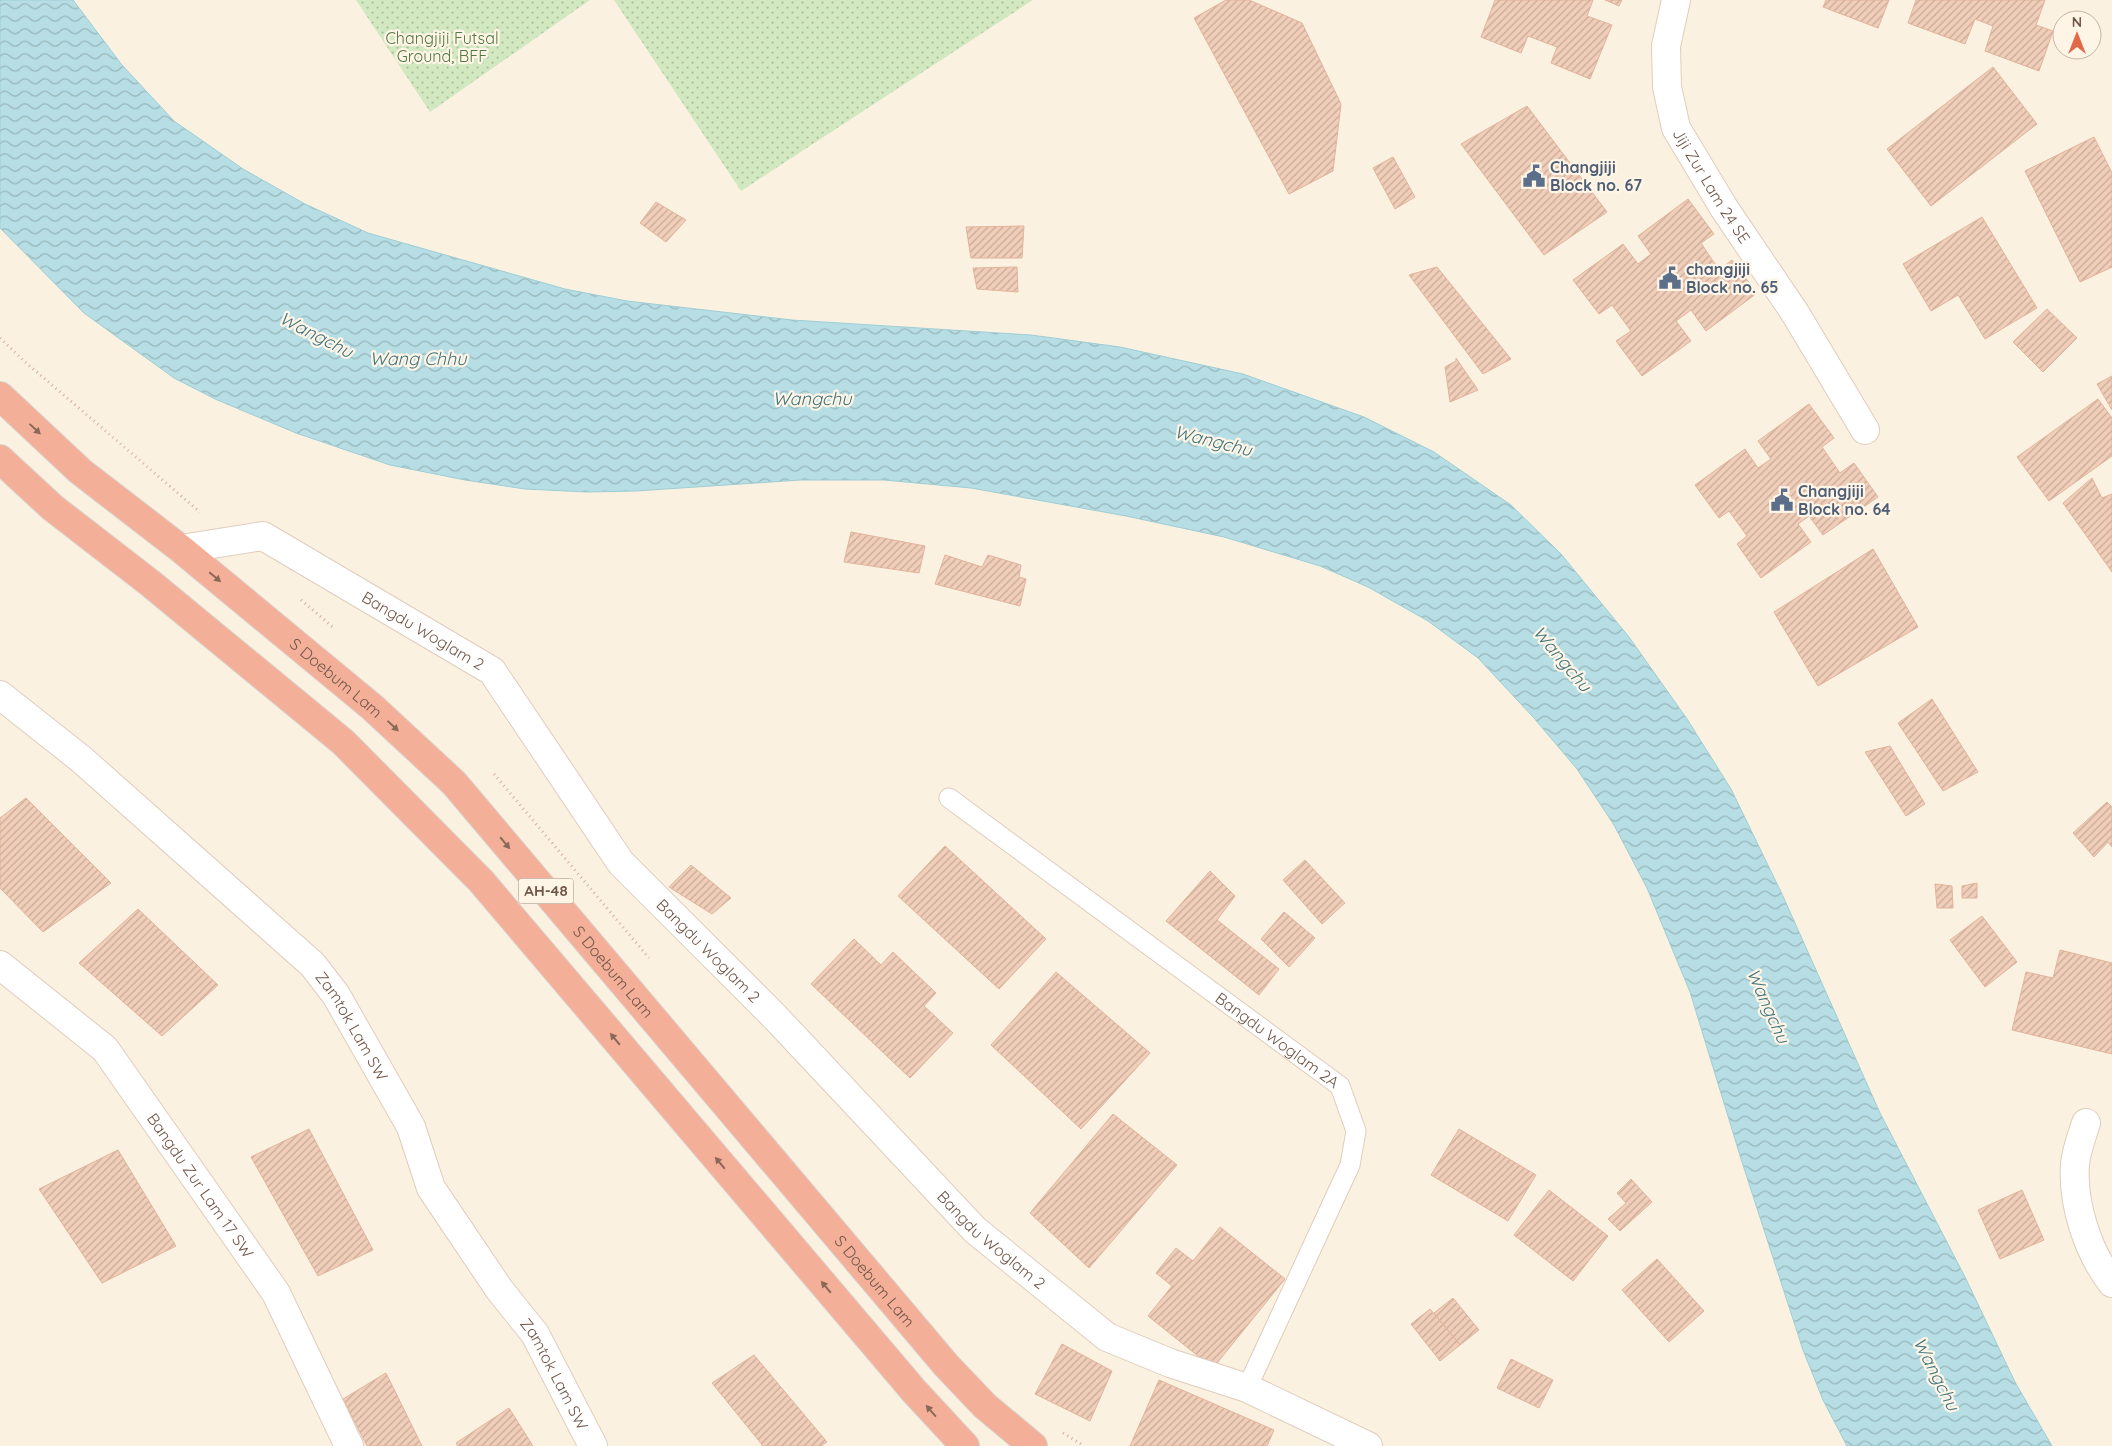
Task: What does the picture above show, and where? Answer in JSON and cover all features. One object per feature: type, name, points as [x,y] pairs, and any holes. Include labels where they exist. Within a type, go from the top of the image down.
[{"type":"highway","name":"S Doebum Lam","points":[[0,396],[80,471],[181,549],[372,707],[454,783],[946,1365],[985,1406],[1033,1446]]},
{"type":"highway","name":"AH-48","points":[[0,459],[53,508],[150,583],[343,742],[481,881],[914,1391],[965,1446]]},
{"type":"street","name":"Jiji Zur Lam 24 SE","points":[[1676,0],[1666,46],[1667,87],[1676,128],[1724,208],[1795,313],[1865,430]]},
{"type":"street","name":"Bangdu Woglam 2","points":[[181,549],[264,536],[492,671],[621,863],[775,1016],[975,1230],[1107,1337],[1170,1363],[1246,1388],[1368,1446]]},
{"type":"street","name":"Zamtok Lam SW","points":[[0,695],[81,759],[319,972],[336,995],[411,1127],[431,1188],[498,1289],[535,1334],[594,1446]]},
{"type":"street","name":"Bangdu Zur Lam 17 SW","points":[[0,965],[105,1049],[276,1293],[349,1446]]},
{"type":"street","points":[[2086,1123],[2075,1162],[2075,1192],[2086,1235],[2102,1270],[2112,1284]]},
{"type":"lane","name":"Bangdu Woglam 2A","points":[[949,798],[1340,1086],[1356,1131],[1350,1165],[1246,1388]]},
{"type":"green space","name":"Changjiji Futsal Ground, BFF","points":[[356,0],[590,0],[430,112]]},
{"type":"green space","points":[[614,0],[1033,0],[741,191]]},
{"type":"water","name":"Wang Chhu","points":[[0,0],[73,0],[122,65],[174,121],[243,169],[305,204],[368,233],[565,289],[627,301],[792,320],[1031,335],[1120,347],[1243,374],[1364,417],[1434,452],[1511,505],[1561,554],[1629,637],[1687,719],[1731,789],[1782,894],[1880,1113],[1965,1277],[2015,1382],[2052,1446],[1847,1446],[1823,1400],[1803,1350],[1742,1162],[1690,992],[1647,888],[1614,825],[1577,769],[1533,717],[1478,658],[1428,621],[1368,587],[1320,566],[1224,537],[1126,516],[971,488],[884,480],[801,480],[636,491],[587,492],[525,489],[465,480],[390,465],[296,433],[215,399],[174,378],[84,313],[0,228]]},
{"type":"building","points":[[1226,0],[1249,0],[1302,23],[1341,104],[1333,171],[1289,194],[1194,18]]},
{"type":"building","points":[[1495,0],[1593,0],[1587,16],[1612,25],[1590,79],[1551,63],[1557,47],[1528,36],[1521,53],[1481,37]]},
{"type":"building","points":[[1605,0],[1622,0],[1619,6]]},
{"type":"building","points":[[1826,0],[1889,0],[1878,28],[1823,7]]},
{"type":"building","points":[[1916,0],[2045,0],[2036,25],[2052,31],[2052,34],[2039,71],[1985,51],[1993,26],[1975,19],[1965,44],[1908,23]]},
{"type":"building","points":[[1993,67],[2037,124],[1931,206],[1887,149]]},
{"type":"building","points":[[1527,106],[1607,212],[1544,255],[1461,144]]},
{"type":"building","points":[[2094,137],[2112,173],[2112,267],[2080,282],[2025,171]]},
{"type":"building","points":[[1393,157],[1415,197],[1395,209],[1373,168]]},
{"type":"building","points":[[1688,199],[1714,234],[1701,243],[1719,270],[1732,260],[1757,293],[1706,331],[1691,310],[1676,321],[1691,341],[1642,376],[1616,341],[1631,331],[1612,305],[1599,314],[1573,280],[1623,244],[1638,264],[1651,254],[1638,236]]},
{"type":"building","points":[[656,202],[686,220],[666,242],[640,223]]},
{"type":"building","points":[[1982,217],[2037,308],[1985,339],[1958,295],[1931,311],[1903,264]]},
{"type":"building","points":[[1024,226],[1022,258],[971,258],[966,227]]},
{"type":"building","points":[[1017,267],[1018,292],[977,289],[973,268]]},
{"type":"building","points":[[1437,267],[1511,359],[1483,374],[1409,275]]},
{"type":"building","points":[[2047,309],[2077,338],[2043,372],[2013,342]]},
{"type":"building","points":[[1456,358],[1478,390],[1450,402],[1445,367],[1456,361]]},
{"type":"building","points":[[2112,376],[2112,410],[2097,384]]},
{"type":"building","points":[[2098,399],[2112,418],[2112,456],[2049,501],[2017,457]]},
{"type":"building","points":[[1809,404],[1834,438],[1822,447],[1840,473],[1854,463],[1878,497],[1823,535],[1809,516],[1798,524],[1811,542],[1761,578],[1737,544],[1747,536],[1729,511],[1719,518],[1695,485],[1745,449],[1758,468],[1771,459],[1758,441]]},
{"type":"building","points":[[2092,478],[2102,498],[2112,494],[2112,572],[2063,503]]},
{"type":"building","points":[[851,532],[925,546],[919,573],[844,562]]},
{"type":"building","points":[[1873,549],[1918,627],[1818,686],[1774,612]]},
{"type":"building","points":[[945,555],[982,567],[988,555],[1021,565],[1019,577],[1026,579],[1020,606],[935,584]]},
{"type":"building","points":[[1932,699],[1978,772],[1943,791],[1898,723]]},
{"type":"building","points":[[1890,746],[1925,804],[1906,816],[1865,752]]},
{"type":"building","points":[[26,798],[111,883],[43,932],[0,888],[0,818]]},
{"type":"building","points":[[2107,802],[2112,807],[2112,847],[2108,842],[2094,857],[2073,833]]},
{"type":"building","points":[[945,846],[1046,939],[999,989],[898,896]]},
{"type":"building","points":[[1305,860],[1345,903],[1322,924],[1283,880]]},
{"type":"building","points":[[691,865],[731,898],[712,914],[669,887]]},
{"type":"building","points":[[1210,871],[1235,896],[1217,920],[1279,969],[1259,995],[1166,921]]},
{"type":"building","points":[[1977,883],[1977,898],[1962,898],[1962,886]]},
{"type":"building","points":[[1935,884],[1952,886],[1953,908],[1937,908]]},
{"type":"building","points":[[138,909],[218,985],[162,1036],[79,963]]},
{"type":"building","points":[[1284,912],[1315,938],[1289,967],[1261,939]]},
{"type":"building","points":[[1982,916],[2017,962],[1985,987],[1950,940]]},
{"type":"building","points":[[854,939],[881,965],[893,952],[936,993],[924,1006],[953,1033],[910,1078],[811,984]]},
{"type":"building","points":[[2060,950],[2112,963],[2112,1054],[2012,1030],[2026,972],[2053,978]]},
{"type":"building","points":[[1056,972],[1150,1053],[1081,1129],[991,1045]]},
{"type":"building","points":[[1113,1114],[1177,1165],[1089,1268],[1030,1213]]},
{"type":"building","points":[[309,1129],[373,1250],[318,1276],[251,1157]]},
{"type":"building","points":[[1459,1129],[1536,1175],[1508,1221],[1431,1175]]},
{"type":"building","points":[[118,1150],[176,1246],[102,1283],[39,1189]]},
{"type":"building","points":[[1631,1179],[1652,1202],[1620,1231],[1608,1219],[1626,1203],[1617,1193]]},
{"type":"building","points":[[1549,1190],[1608,1236],[1573,1281],[1514,1235]]},
{"type":"building","points":[[2022,1190],[2044,1240],[2000,1259],[1978,1210]]},
{"type":"building","points":[[1220,1227],[1285,1279],[1213,1368],[1148,1316],[1172,1286],[1156,1273],[1176,1248],[1193,1261]]},
{"type":"building","points":[[1657,1259],[1704,1311],[1669,1342],[1622,1290]]},
{"type":"building","points":[[1453,1298],[1479,1330],[1460,1345],[1434,1313]]},
{"type":"building","points":[[1430,1309],[1460,1345],[1440,1361],[1411,1324]]},
{"type":"building","points":[[1062,1344],[1112,1371],[1090,1421],[1035,1394]]},
{"type":"building","points":[[754,1355],[827,1442],[821,1446],[763,1446],[712,1383]]},
{"type":"building","points":[[1511,1359],[1553,1380],[1539,1408],[1497,1388]]},
{"type":"building","points":[[386,1373],[422,1446],[367,1446],[343,1399]]},
{"type":"building","points":[[1159,1380],[1274,1430],[1267,1446],[1130,1446]]},
{"type":"building","points":[[509,1408],[533,1446],[458,1446],[456,1443]]},
{"type":"place","name":"Changjiji Block no. 67","points":[[1534,176]]},
{"type":"place","name":"changjiji Block no. 65","points":[[1670,278]]},
{"type":"place","name":"Changjiji Block no. 64","points":[[1782,500]]},
{"type":"water label","name":"Wangchu","points":[[316,335]]},
{"type":"water label","name":"Wangchu","points":[[812,399]]},
{"type":"water label","name":"Wangchu","points":[[1213,441]]},
{"type":"water label","name":"Wangchu","points":[[1562,659]]},
{"type":"water label","name":"Wangchu","points":[[1768,1006]]},
{"type":"water label","name":"Wangchu","points":[[1936,1374]]}]
